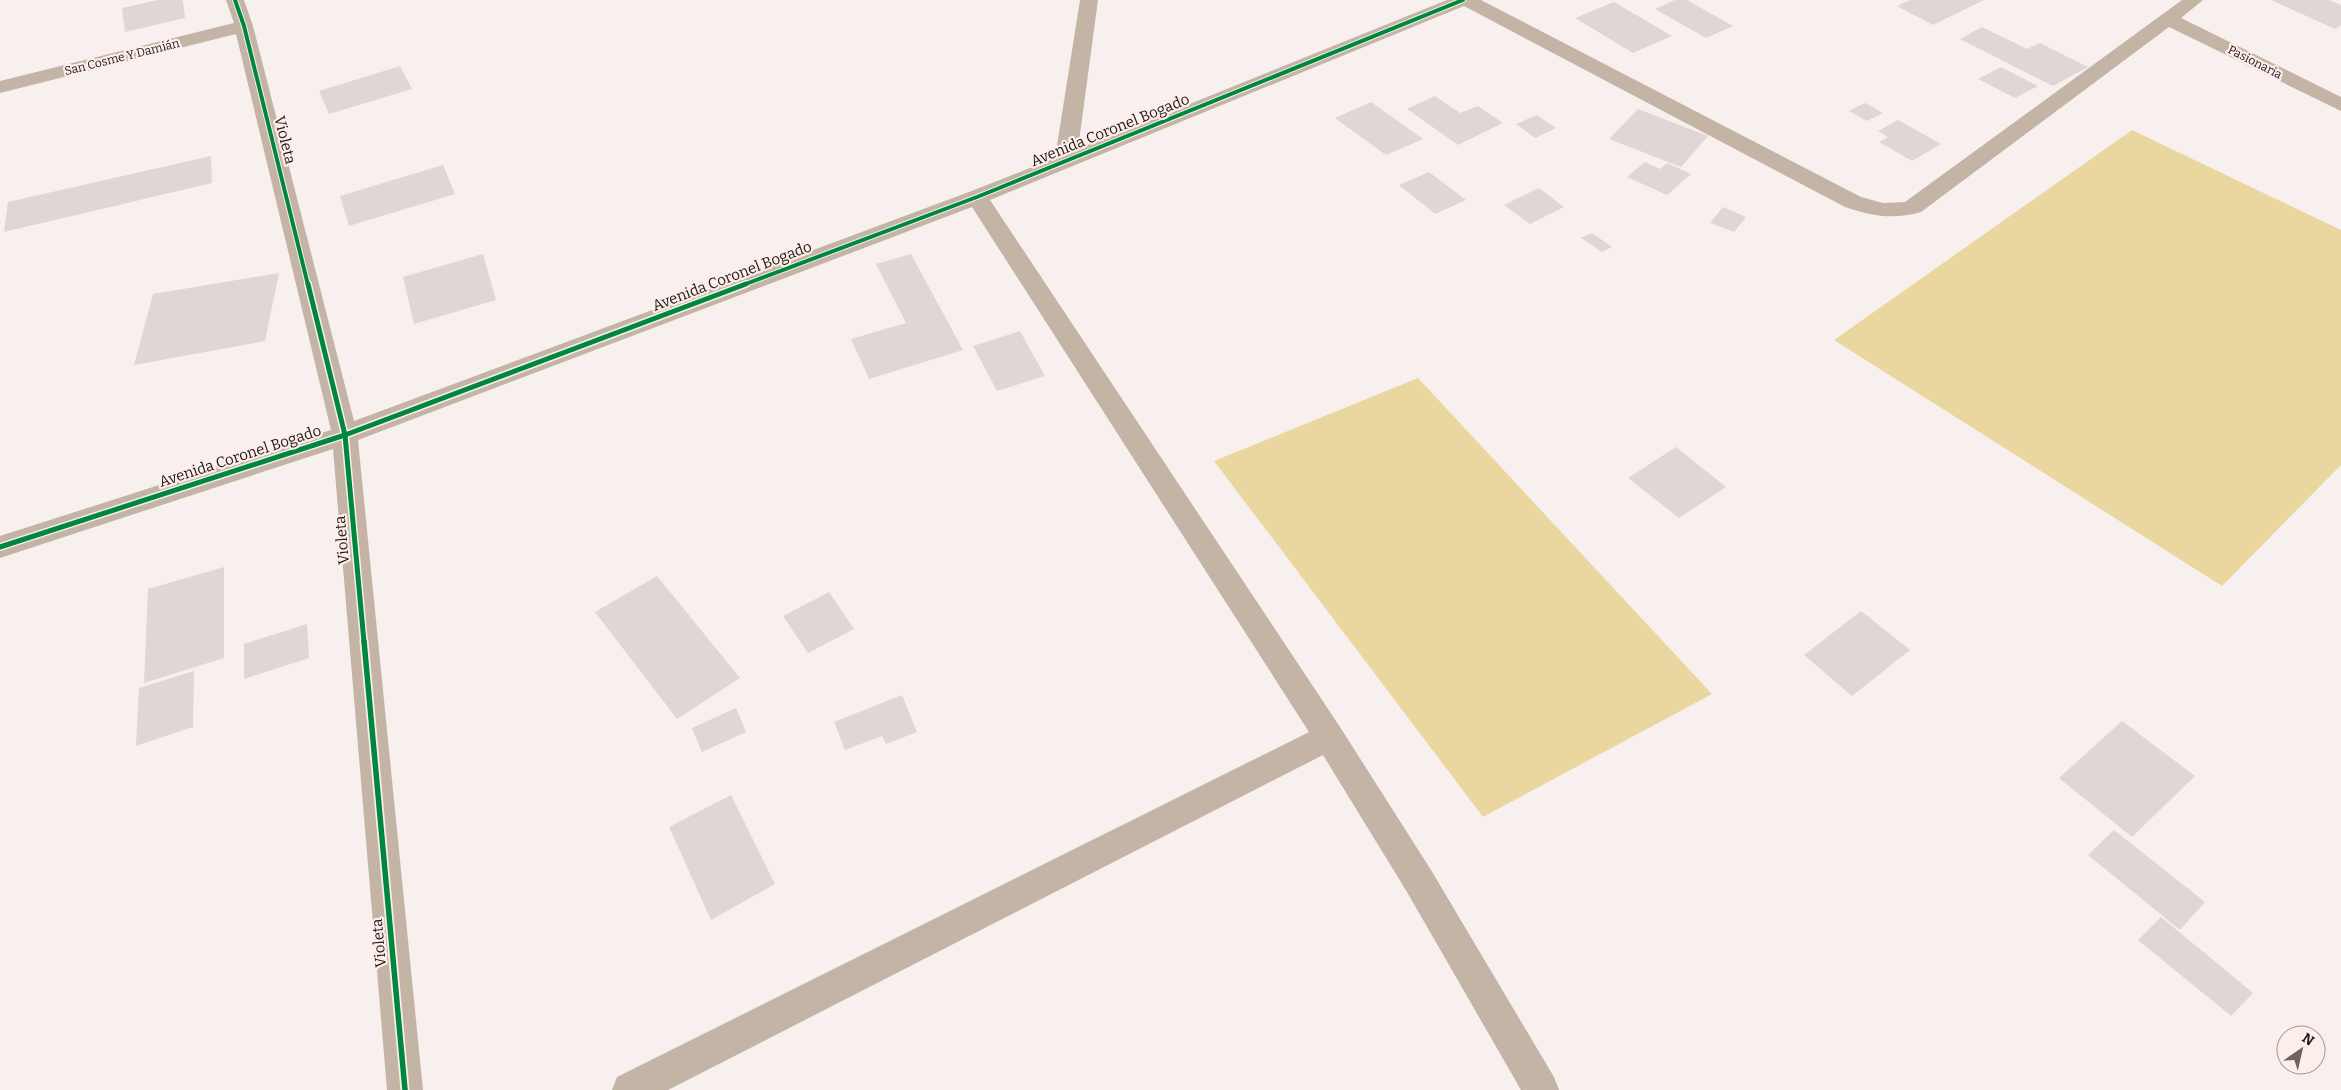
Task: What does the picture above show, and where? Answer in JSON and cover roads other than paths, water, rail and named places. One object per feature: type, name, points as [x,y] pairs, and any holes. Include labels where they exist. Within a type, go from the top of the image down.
[{"type":"street","name":"Violeta","points":[[235,0],[244,26],[345,435],[406,1090]]},
{"type":"street","points":[[1065,163],[1089,0]]},
{"type":"street","name":"Avenida Coronel Bogado","points":[[0,547],[345,435],[1065,163],[1463,0]]},
{"type":"street","points":[[1468,0],[1854,202],[1876,210],[1900,212],[1912,207],[2194,0]]},
{"type":"street","name":"Pasionaria","points":[[2168,19],[2341,105]]},
{"type":"street","name":"San Cosme Y Damián","points":[[0,87],[244,26]]},
{"type":"street","points":[[977,197],[1329,737],[1419,881],[1541,1090]]},
{"type":"street","points":[[630,1090],[1329,737]]}]
